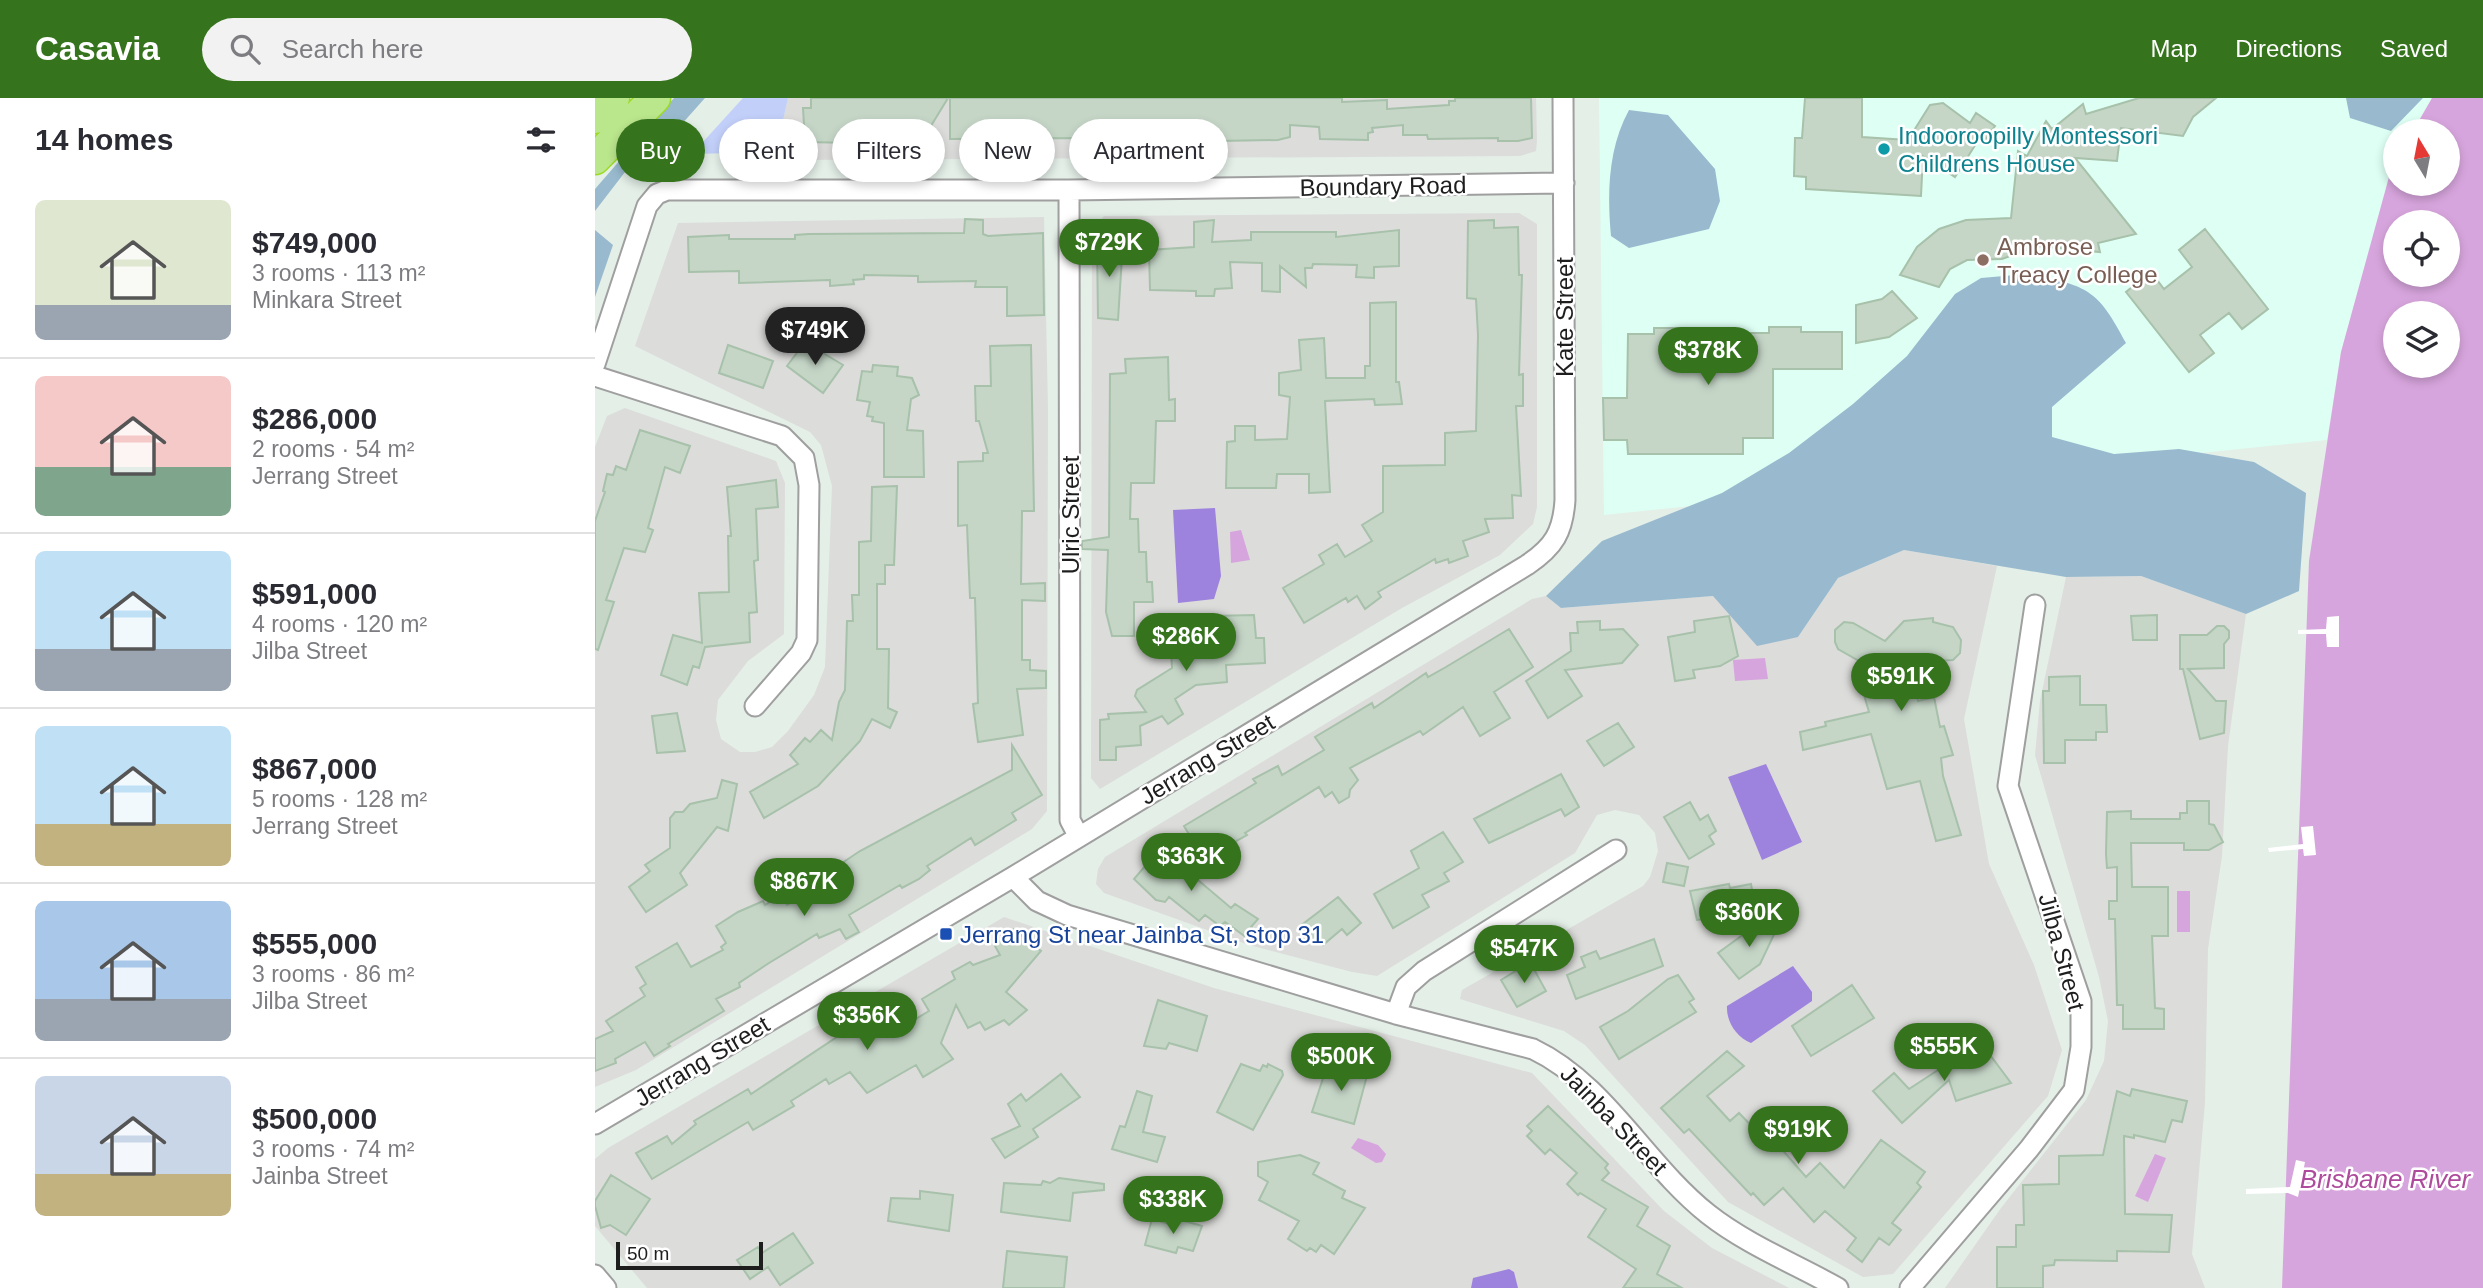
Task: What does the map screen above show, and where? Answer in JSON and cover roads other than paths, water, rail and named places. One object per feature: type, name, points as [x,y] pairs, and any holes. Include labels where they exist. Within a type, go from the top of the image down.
[{"type":"highway","points":[[595,118],[614,98]]},
{"type":"highway","points":[[595,159],[655,98]]},
{"type":"street","name":"Kate Street","points":[[1558,536],[1563,526],[1565,500],[1563,98]]},
{"type":"street","name":"Boundary Road","points":[[595,364],[647,206],[657,194],[679,190],[1069,190],[1564,183]]},
{"type":"street","name":"Ulric Street","points":[[1069,190],[1070,820],[1079,837]]},
{"type":"street","points":[[595,376],[782,436],[804,458],[809,485],[807,640],[801,653],[755,706]]},
{"type":"street","name":"Jerrang Street","points":[[595,1124],[1013,877],[1527,565],[1546,552],[1558,536]]},
{"type":"street","name":"Jilba Street","points":[[1910,1288],[2037,1139],[2074,1090],[2081,1047],[2081,1001],[2008,786],[2035,606]]},
{"type":"street","points":[[1396,1014],[1406,987],[1424,971],[1616,850]]},
{"type":"street","name":"Jainba Street","points":[[1013,877],[1037,901],[1067,915],[1396,1014],[1533,1049],[1559,1063],[1597,1098],[1676,1184],[1707,1213],[1838,1288]]},
{"type":"street","points":[[595,1275],[606,1288]]},
{"type":"water","name":"Brisbane River","points":[[2432,98],[2483,98],[2483,1288],[2282,1288],[2309,561],[2341,352],[2384,196],[2461,196],[2461,119],[2420,119]]},
{"type":"water","points":[[1241,530],[1250,560],[1231,563],[1230,532]]},
{"type":"water","points":[[1765,658],[1768,679],[1735,681],[1733,660]]},
{"type":"water","points":[[2177,891],[2190,891],[2190,932],[2177,932]]},
{"type":"water","points":[[1358,1138],[1378,1145],[1386,1154],[1382,1162],[1376,1163],[1351,1148]]},
{"type":"water","points":[[2155,1154],[2166,1158],[2148,1202],[2135,1196]]},
{"type":"place","name":"Indooroopilly Montessori Childrens House","points":[[1884,149]]},
{"type":"place","name":"Ambrose Treacy College","points":[[1983,260]]},
{"type":"place","name":"Jerrang St near Jainba St, stop 31","points":[[946,934]]}]
